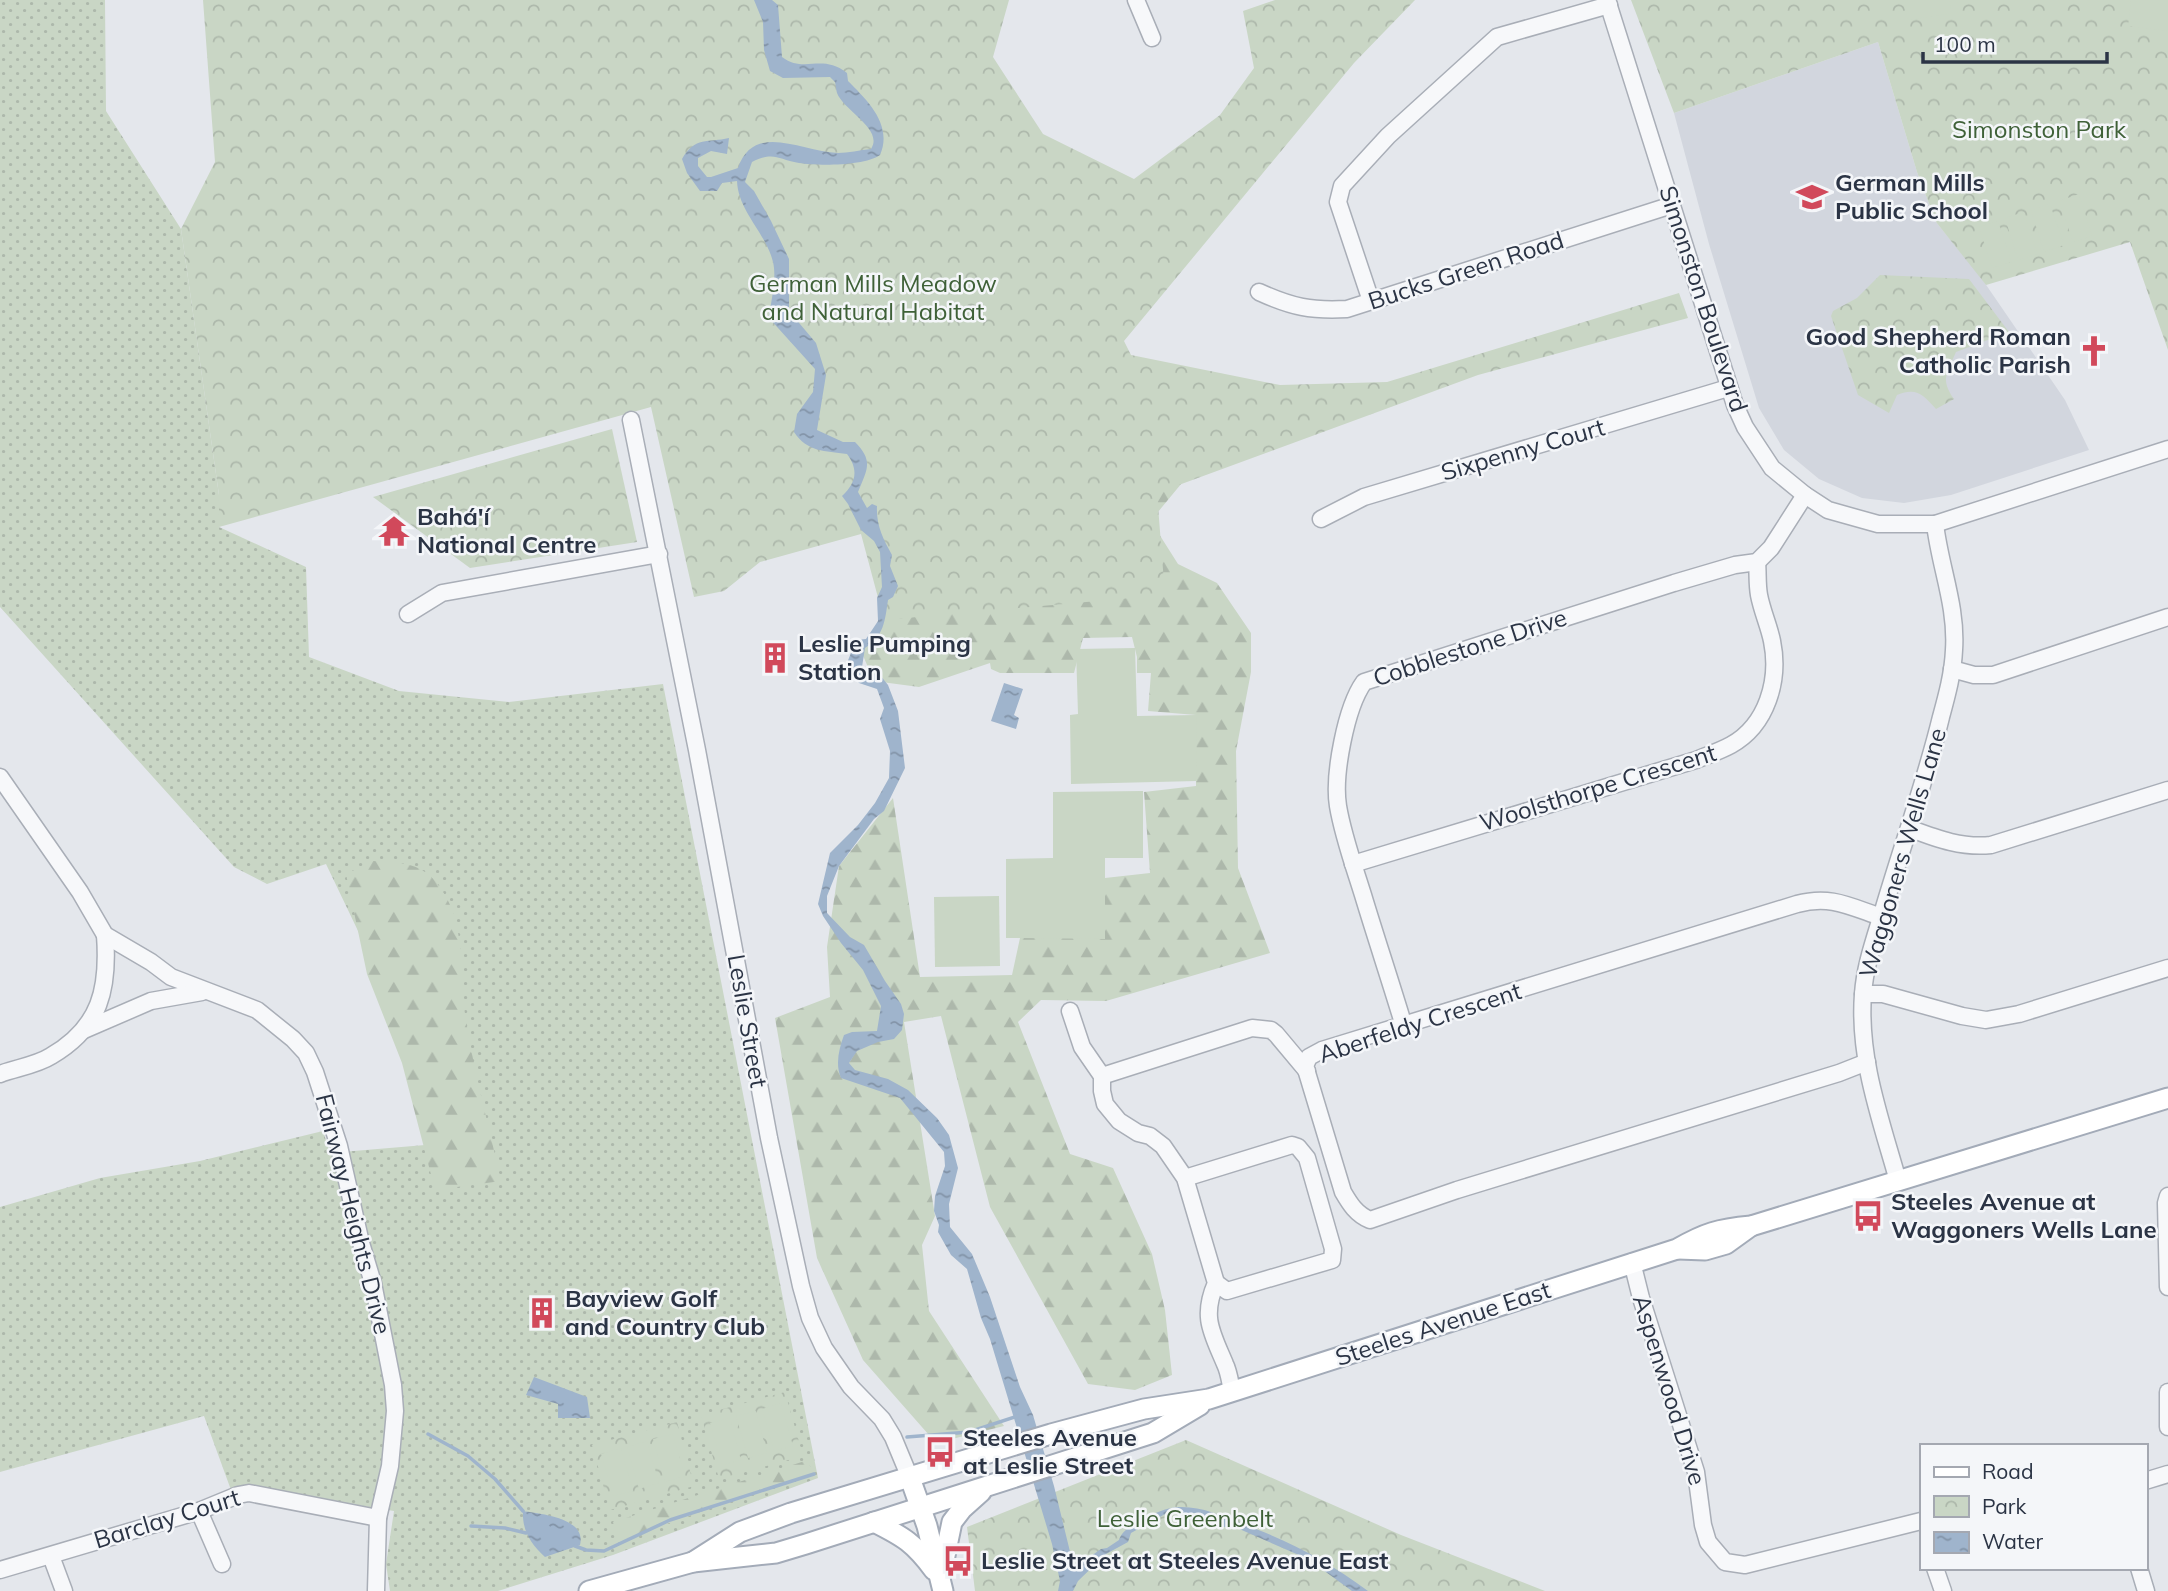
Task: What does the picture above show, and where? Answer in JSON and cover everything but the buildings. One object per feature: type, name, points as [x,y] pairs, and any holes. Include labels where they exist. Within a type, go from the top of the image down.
[{"type":"main road","name":"Steeles Avenue East","points":[[693,1562],[740,1532],[761,1524],[1051,1434],[1144,1409],[1209,1399],[1676,1249],[1705,1250],[1726,1244],[1751,1226],[2168,1098]]},
{"type":"main road","name":"Steeles Avenue East","points":[[589,1591],[693,1562],[776,1552],[874,1522],[1153,1433],[1209,1399]]},
{"type":"main road","name":"Leslie Street","points":[[910,1478],[927,1526],[942,1585]]},
{"type":"main road","points":[[942,1585],[952,1522],[961,1509],[986,1487]]},
{"type":"main road","points":[[874,1522],[904,1537],[918,1548],[942,1585]]},
{"type":"street","points":[[1136,0],[1152,38]]},
{"type":"street","points":[[1371,301],[1338,202],[1342,186],[1388,136],[1497,37],[1608,2]]},
{"type":"street","name":"Simonston Boulevard","points":[[1608,2],[1728,388],[1745,427],[1772,468],[1804,495],[1828,510],[1878,524],[1935,524],[2168,449]]},
{"type":"street","name":"Bucks Green Road","points":[[1259,292],[1289,306],[1325,310],[1348,309],[1672,205]]},
{"type":"street","name":"Sixpenny Court","points":[[1321,519],[1364,497],[1728,388]]},
{"type":"street","name":"Leslie Street","points":[[631,420],[792,1253],[807,1307],[824,1348],[850,1387],[882,1419],[893,1437],[910,1478]]},
{"type":"street","points":[[1757,562],[1770,548],[1804,495]]},
{"type":"street","name":"Waggoners Wells Lane","points":[[1898,1181],[1875,1108],[1867,1062],[1863,994],[1871,948],[1932,754],[1952,669],[1955,647],[1954,610],[1938,554],[1935,524]]},
{"type":"street","points":[[408,614],[442,593],[659,554]]},
{"type":"street","name":"Woolsthorpe Crescent","points":[[1353,864],[1696,760],[1734,744],[1764,712],[1771,695],[1774,654],[1759,594],[1757,562]]},
{"type":"street","name":"Cobblestone Drive","points":[[1403,1023],[1353,864],[1338,805],[1343,744],[1351,709],[1364,682],[1375,676],[1674,583],[1735,565],[1757,562]]},
{"type":"street","points":[[1952,669],[1993,676],[2168,617]]},
{"type":"street","name":"Fairway Heights Drive","points":[[0,777],[80,892],[105,935],[171,977],[257,1010],[293,1038],[306,1054],[322,1091],[339,1146],[373,1283],[393,1385],[395,1411],[390,1466],[378,1518],[376,1591]]},
{"type":"street","points":[[1910,829],[1949,843],[1973,847],[1991,845],[2168,790]]},
{"type":"street","name":"Aberfeldy Crescent","points":[[1867,1062],[1370,1220],[1352,1207],[1343,1192],[1305,1066],[1309,1056],[1322,1050],[1403,1023],[1817,899],[1834,901],[1881,917]]},
{"type":"street","points":[[0,1074],[50,1058],[70,1043],[99,1007],[107,974],[105,935]]},
{"type":"street","points":[[1863,994],[1883,994],[1986,1020],[2019,1014],[2168,968]]},
{"type":"street","points":[[80,1032],[151,1001],[208,991]]},
{"type":"street","points":[[1070,1011],[1082,1046],[1102,1076],[1105,1104],[1119,1121],[1138,1133],[1150,1136],[1163,1146],[1185,1178],[1216,1283],[1227,1291],[1243,1288],[1332,1260],[1333,1249],[1314,1180],[1307,1158],[1298,1147],[1292,1145],[1185,1178]]},
{"type":"street","points":[[1102,1076],[1252,1028],[1270,1030],[1276,1034],[1307,1071]]},
{"type":"street","points":[[2168,1196],[2168,1287]]},
{"type":"street","name":"Aspenwood Drive","points":[[1633,1262],[1641,1298],[1696,1472],[1708,1542],[1725,1562],[1745,1565],[1920,1522]]},
{"type":"street","points":[[1216,1283],[1210,1296],[1208,1316],[1211,1333],[1227,1367],[1232,1391]]},
{"type":"street","points":[[2168,1392],[2168,1427]]},
{"type":"street","points":[[2147,1480],[2168,1474]]},
{"type":"street","name":"Barclay Court","points":[[0,1570],[199,1511],[238,1494],[249,1493],[378,1518]]},
{"type":"street","points":[[199,1511],[222,1564]]},
{"type":"street","points":[[51,1556],[64,1591]]},
{"type":"street","points":[[1936,1570],[1942,1591]]},
{"type":"street","points":[[2140,1570],[2146,1591]]},
{"type":"shaded area","points":[[1878,42],[1917,172],[1936,222],[1980,276],[2065,400],[2089,450],[1951,495],[1904,503],[1862,498],[1819,479],[1784,450],[1759,408],[1709,244],[1674,113]]},
{"type":"green space","name":"Bayview Golf and Country Club","points":[[0,0],[105,0],[106,111],[181,229],[219,495],[219,527],[306,567],[309,657],[399,691],[509,702],[663,684],[818,1478],[613,1555],[498,1591],[390,1591],[386,1564],[394,1511],[253,1488],[231,1490],[204,1416],[0,1472],[0,1207],[100,1178],[200,1161],[323,1131],[330,1153],[437,1144],[426,1073],[326,864],[267,884],[234,867],[0,607]]},
{"type":"green space","name":"German Mills Meadow and Natural Habitat","points":[[203,0],[1009,0],[993,57],[1043,134],[1134,179],[1220,115],[1254,68],[1243,11],[1275,0],[1415,0],[1354,63],[1124,341],[1131,355],[1280,385],[1387,382],[1679,293],[1688,318],[1478,375],[1157,493],[1165,595],[884,620],[861,534],[760,562],[724,591],[694,597],[651,407],[219,527],[219,495],[181,229],[215,162]]},
{"type":"green space","name":"Simonston Park","points":[[1631,0],[2168,0],[2168,350],[2130,242],[1986,285],[1936,222],[1917,172],[1878,42],[1674,113]]},
{"type":"green space","points":[[1906,0],[1949,0],[1951,7],[1948,14],[1908,20],[1904,6]]},
{"type":"green space","points":[[2131,0],[2168,0],[2168,31],[2128,26]]},
{"type":"green space","points":[[2079,194],[2092,236],[2073,242],[2059,201]]},
{"type":"green space","points":[[2050,204],[2064,245],[2044,252],[2031,210]]},
{"type":"green space","points":[[2024,212],[2038,254],[2018,260],[2005,218]]},
{"type":"green space","points":[[1998,221],[2012,262],[1992,268],[1979,227]]},
{"type":"green space","points":[[1880,275],[1969,279],[2009,332],[1956,352],[1946,376],[1947,386],[1954,399],[1936,409],[1915,392],[1897,395],[1889,413],[1858,395],[1831,316],[1833,311],[1857,298]]},
{"type":"green space","points":[[612,429],[637,542],[470,568],[373,497]]},
{"type":"green space","points":[[1210,449],[1153,518],[1159,534],[1178,564],[1217,583],[1251,633],[1251,672],[1236,751],[1238,868],[1270,953],[1106,1001],[1041,1000],[1018,1022],[1070,1154],[1113,1168],[1152,1254],[1165,1310],[1172,1375],[1135,1390],[1088,1384],[990,1207],[941,1016],[904,1022],[935,1216],[922,1245],[929,1311],[1004,1426],[936,1443],[863,1360],[817,1258],[775,1018],[830,997],[827,947],[839,866],[893,798],[920,977],[1012,975],[1020,938],[1105,938],[1105,878],[1150,873],[1144,792],[1196,786],[1196,715],[1148,711],[1151,673],[1137,673],[1137,657],[1132,637],[1083,638],[1074,673],[1000,673],[991,669],[990,663],[919,687],[874,681],[861,651],[884,620]]},
{"type":"green space","points":[[1135,648],[1137,716],[1196,715],[1197,781],[1071,784],[1070,715],[1078,714],[1076,649]]},
{"type":"green space","points":[[1143,791],[1143,858],[1105,858],[1105,939],[1006,938],[1006,859],[1053,858],[1053,792]]},
{"type":"green space","points":[[373,861],[407,864],[423,870],[436,882],[453,913],[460,945],[468,1035],[501,1181],[435,1190],[402,1063],[367,974],[346,874]]},
{"type":"green space","points":[[999,896],[1000,966],[935,967],[934,897]]},
{"type":"green space","points":[[785,1392],[803,1456],[719,1479],[701,1415]]},
{"type":"green space","points":[[781,1403],[793,1446],[774,1451],[762,1409]]},
{"type":"green space","points":[[756,1411],[767,1453],[748,1458],[736,1416]]},
{"type":"green space","points":[[730,1418],[741,1460],[722,1465],[710,1423]]},
{"type":"green space","points":[[677,1422],[694,1486],[610,1510],[592,1445]]},
{"type":"green space","points":[[673,1434],[685,1476],[665,1482],[653,1439]]},
{"type":"green space","name":"Leslie Greenbelt","points":[[1186,1440],[1401,1535],[1545,1591],[975,1591],[967,1527]]},
{"type":"green space","points":[[647,1441],[659,1483],[639,1489],[627,1447]]},
{"type":"green space","points":[[621,1448],[633,1491],[613,1496],[601,1454]]},
{"type":"green space","points":[[808,1460],[812,1472],[619,1541],[613,1522]]},
{"type":"water","points":[[754,0],[772,0],[778,5],[782,57],[798,64],[829,64],[847,73],[848,81],[876,114],[883,134],[880,155],[873,159],[818,165],[766,157],[752,162],[745,182],[754,191],[789,259],[789,311],[816,343],[826,375],[817,430],[843,442],[855,442],[865,455],[866,472],[858,492],[867,508],[872,504],[877,506],[879,526],[892,555],[890,566],[898,586],[893,597],[888,600],[880,633],[865,648],[862,667],[870,673],[880,675],[888,685],[898,711],[905,768],[884,811],[874,819],[839,866],[827,896],[827,913],[850,937],[864,945],[901,1004],[904,1014],[902,1030],[894,1039],[857,1051],[849,1063],[855,1070],[888,1079],[908,1090],[937,1118],[949,1135],[958,1168],[949,1204],[950,1227],[972,1254],[990,1297],[1020,1387],[1033,1415],[1074,1568],[1119,1540],[1126,1530],[1136,1523],[1164,1510],[1186,1507],[1218,1514],[1291,1544],[1368,1591],[1352,1591],[1308,1559],[1237,1528],[1224,1527],[1195,1513],[1167,1513],[1131,1533],[1128,1542],[1106,1554],[1078,1581],[1073,1591],[1058,1591],[1060,1581],[1052,1544],[967,1269],[951,1255],[938,1232],[939,1225],[934,1211],[935,1196],[945,1166],[944,1152],[900,1098],[841,1078],[839,1073],[839,1051],[844,1035],[877,1031],[881,1006],[863,970],[841,943],[818,904],[830,853],[858,825],[889,778],[890,751],[880,719],[884,708],[877,689],[859,683],[847,663],[856,640],[866,639],[878,621],[877,598],[882,587],[880,552],[874,541],[861,530],[842,496],[854,476],[853,465],[847,454],[811,447],[794,432],[797,414],[813,392],[815,369],[769,318],[774,282],[773,262],[765,241],[742,202],[737,181],[722,183],[717,191],[700,191],[687,173],[682,159],[697,144],[729,138],[727,154],[711,151],[698,158],[698,166],[707,177],[711,177],[738,168],[745,154],[755,146],[767,142],[838,153],[871,149],[874,142],[868,127],[841,100],[835,82],[830,77],[783,78],[770,71],[764,50],[763,22]]},
{"type":"water","points":[[1004,683],[1023,689],[1014,715],[1019,718],[1016,729],[991,721]]},
{"type":"water","points":[[534,1377],[587,1397],[590,1418],[558,1418],[558,1404],[526,1395]]},
{"type":"water","points":[[523,1511],[570,1523],[577,1529],[580,1545],[545,1557],[528,1537]]},
{"type":"waterway","points":[[907,1437],[969,1432],[1018,1416]]},
{"type":"waterway","points":[[428,1434],[468,1456],[495,1479],[523,1511]]},
{"type":"waterway","points":[[575,1546],[604,1551],[670,1520],[814,1474]]},
{"type":"waterway","points":[[471,1526],[505,1528],[526,1533]]},
{"type":"place","name":"German Mills Public School","points":[[1812,197]]},
{"type":"place","name":"Good Shepherd Roman Catholic Parish","points":[[2094,351]]},
{"type":"place","name":"Bahá'í National Centre","points":[[394,531]]},
{"type":"place","name":"Leslie Pumping Station","points":[[775,658]]},
{"type":"place","name":"Steeles Avenue at Waggoners Wells Lane","points":[[1868,1216]]},
{"type":"place","name":"Bayview Golf and Country Club","points":[[542,1313]]},
{"type":"place","name":"Steeles Avenue at Leslie Street","points":[[940,1452]]},
{"type":"place","name":"Leslie Street at Steeles Avenue East","points":[[958,1561]]}]
